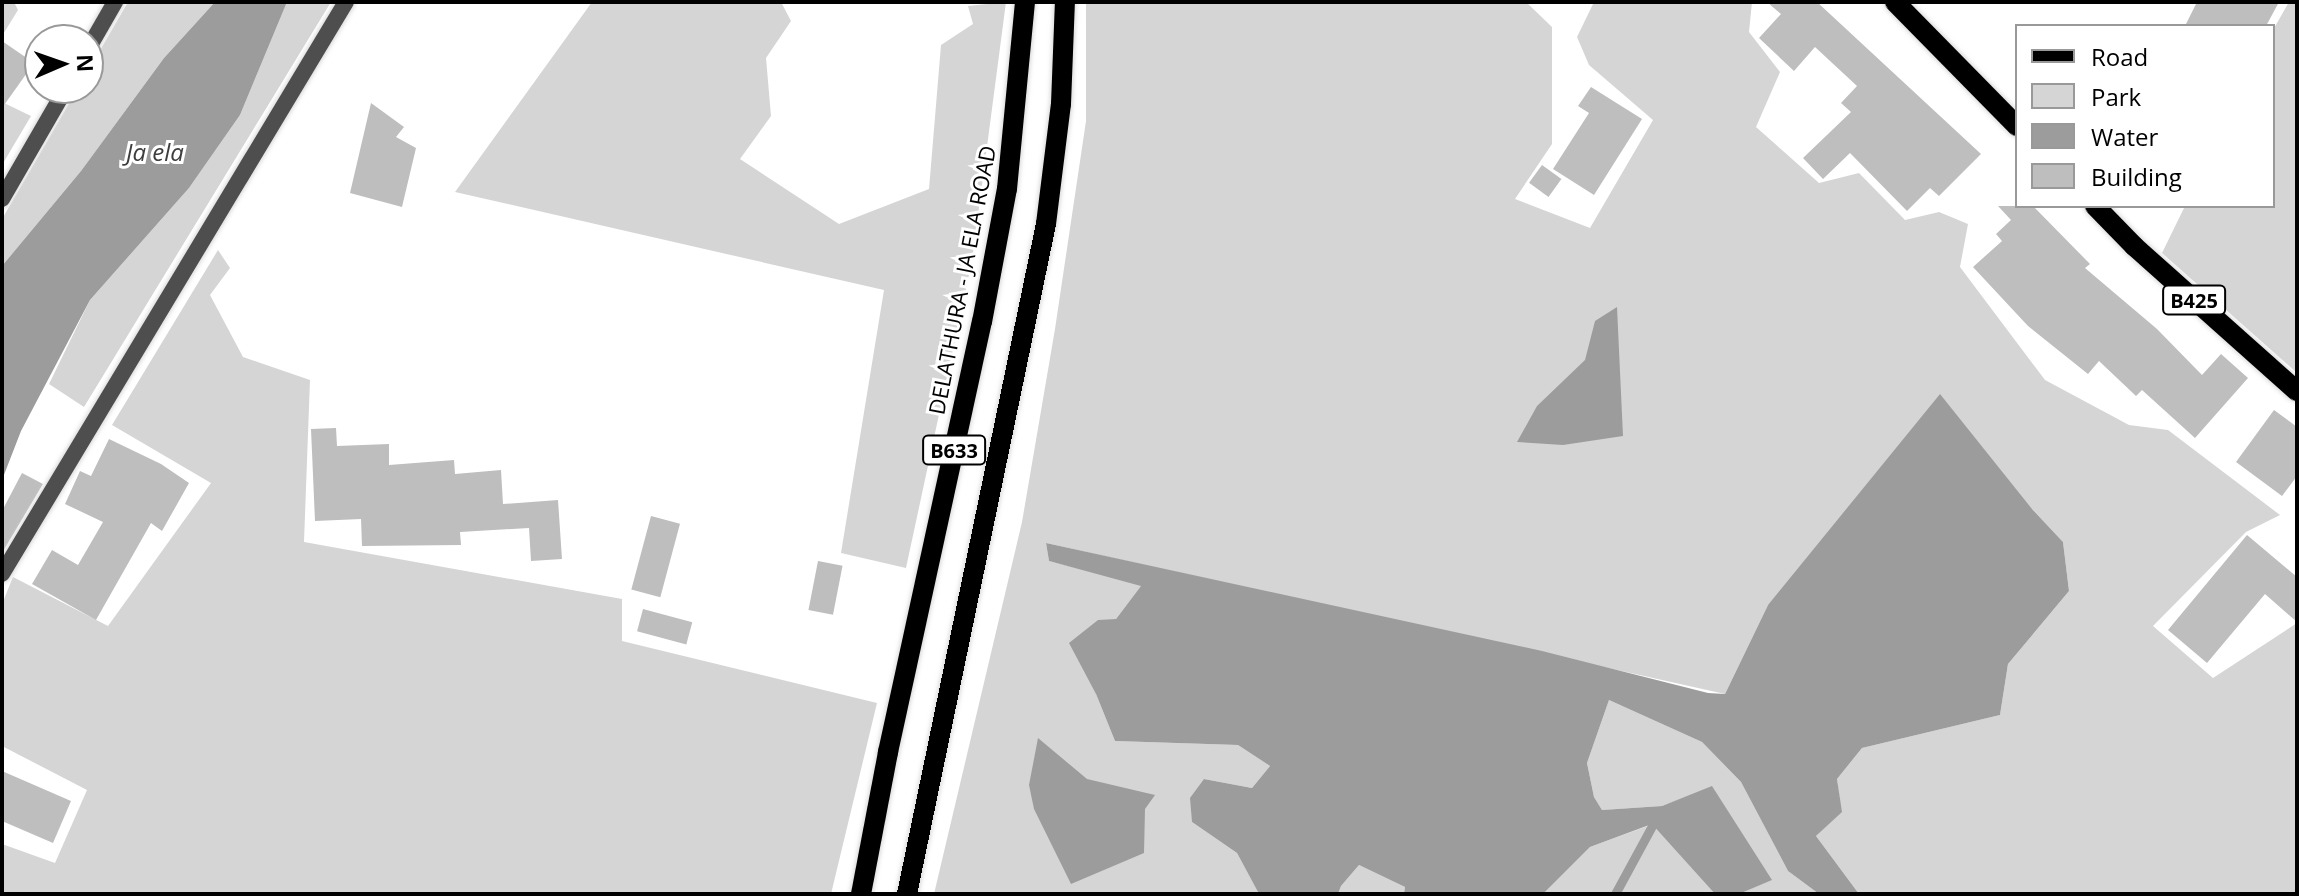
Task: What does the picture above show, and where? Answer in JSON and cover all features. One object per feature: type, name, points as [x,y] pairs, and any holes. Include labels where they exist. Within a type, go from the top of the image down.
[{"type":"main road","name":"DELATHURA - JA ELA ROAD","points":[[861,894],[894,722],[985,307],[1007,189],[1025,2]]},
{"type":"main road","name":"B633","points":[[907,894],[1046,224],[1061,104],[1065,2]]},
{"type":"main road","points":[[1895,2],[2015,124]]},
{"type":"main road","name":"B425","points":[[2097,208],[2134,246],[2297,391]]},
{"type":"street","points":[[102,24],[115,2]]},
{"type":"street","points":[[2,574],[346,2]]},
{"type":"street","points":[[2,199],[57,104]]},
{"type":"green space","points":[[2,2],[14,2],[18,10],[2,36]]},
{"type":"green space","points":[[128,2],[215,2],[164,58],[81,171],[2,266],[2,219],[69,104],[104,104],[104,43]]},
{"type":"green space","points":[[287,2],[331,2],[84,407],[49,384],[90,300],[189,188],[240,115]]},
{"type":"green space","points":[[592,2],[781,2],[791,21],[766,58],[771,116],[740,159],[839,224],[929,189],[941,45],[973,24],[968,6],[1006,2],[972,261],[906,568],[841,553],[884,290],[455,192]]},
{"type":"green space","points":[[1086,2],[1526,2],[1552,27],[1552,144],[1515,199],[1590,228],[1653,120],[1589,65],[1577,37],[1594,2],[1752,2],[1749,32],[1780,72],[1756,127],[1819,183],[1859,173],[1905,220],[1939,212],[1968,224],[1960,267],[2045,380],[2129,425],[2168,430],[2280,515],[2246,532],[2153,626],[2213,678],[2297,623],[2297,894],[1859,894],[1816,836],[1841,812],[1837,779],[1862,748],[2000,715],[2008,664],[2069,591],[2063,542],[2032,509],[1768,605],[1725,694],[1046,543],[1049,561],[1142,585],[1116,619],[1096,694],[1115,741],[1238,745],[1270,766],[1252,788],[1204,779],[1192,822],[1237,853],[1259,894],[934,894],[1022,522],[1055,329],[1086,121]]},
{"type":"green space","points":[[2289,2],[2297,2],[2296,372],[2162,253],[2184,208],[2275,208],[2275,26]]},
{"type":"green space","points":[[2,102],[31,116],[2,165]]},
{"type":"green space","points":[[218,250],[230,268],[210,295],[243,357],[310,380],[304,542],[622,599],[622,641],[877,703],[831,894],[2,894],[2,844],[55,863],[87,790],[2,746],[2,604],[13,577],[108,626],[211,483],[112,425]]},
{"type":"green space","points":[[1609,700],[1702,742],[1741,782],[1788,871],[1819,894],[1739,894],[1771,880],[1712,787],[1662,806],[1602,810],[1594,797],[1587,763]]},
{"type":"green space","points":[[1653,824],[1715,894],[1543,894],[1590,847]]},
{"type":"green space","points":[[1359,865],[1405,887],[1404,894],[1338,894]]},
{"type":"water","name":"Ja ela","points":[[215,2],[287,2],[240,115],[189,188],[90,300],[21,431],[2,480],[2,266],[81,171],[164,58]]},
{"type":"water","points":[[1617,307],[1623,436],[1563,445],[1517,442],[1537,406],[1585,360],[1595,321]]},
{"type":"water","points":[[1940,394],[2032,509],[2063,542],[2069,591],[2008,664],[2000,715],[1862,748],[1837,779],[1842,812],[1816,836],[1859,894],[1819,894],[1788,871],[1741,782],[1702,742],[1609,700],[1587,763],[1594,797],[1602,810],[1662,806],[1712,786],[1772,880],[1739,894],[1715,894],[1652,824],[1590,847],[1543,894],[1404,894],[1405,887],[1359,865],[1338,894],[1259,894],[1237,853],[1192,822],[1190,798],[1204,779],[1252,788],[1270,766],[1238,745],[1115,741],[1096,694],[1069,643],[1098,620],[1116,619],[1141,586],[1049,561],[1046,543],[1542,651],[1708,693],[1725,694],[1768,605]]},
{"type":"water","points":[[1038,738],[1087,779],[1155,795],[1145,809],[1144,853],[1071,884],[1034,809],[1029,785]]},
{"type":"building","points":[[1767,2],[1817,2],[1981,154],[1939,196],[1930,188],[1907,211],[1850,153],[1823,179],[1803,158],[1851,112],[1841,103],[1857,86],[1815,47],[1794,71],[1759,38],[1781,14]]},
{"type":"building","points":[[2197,2],[2279,2],[2267,24],[2186,24]]},
{"type":"building","points":[[2,41],[24,56],[24,77],[2,108]]},
{"type":"building","points":[[1591,87],[1642,119],[1594,195],[1553,169],[1589,113],[1578,106]]},
{"type":"building","points":[[371,103],[404,127],[396,137],[416,148],[402,207],[350,193]]},
{"type":"building","points":[[1542,165],[1561,179],[1548,197],[1529,183]]},
{"type":"building","points":[[1998,206],[2035,208],[2090,264],[2085,268],[2157,329],[2202,375],[2221,354],[2248,378],[2195,438],[2142,390],[2136,396],[2099,361],[2088,374],[2028,326],[1973,267],[2002,241],[1996,234],[2011,220]]},
{"type":"building","points":[[2274,410],[2297,427],[2297,476],[2282,496],[2236,462]]},
{"type":"building","points":[[336,428],[337,446],[389,444],[389,465],[454,460],[455,474],[501,470],[503,504],[558,500],[562,559],[531,561],[529,528],[460,532],[461,545],[362,546],[361,519],[315,521],[311,429]]},
{"type":"building","points":[[109,439],[161,464],[189,483],[162,531],[151,523],[96,620],[32,584],[52,550],[78,565],[103,522],[65,504],[80,471],[91,476]]},
{"type":"building","points":[[22,473],[43,484],[2,553],[2,511]]},
{"type":"building","points":[[651,516],[680,524],[660,597],[631,589]]},
{"type":"building","points":[[2247,535],[2297,577],[2297,622],[2265,594],[2207,663],[2168,630]]},
{"type":"building","points":[[818,561],[843,566],[833,615],[808,610]]},
{"type":"building","points":[[643,609],[692,622],[686,644],[637,631]]},
{"type":"building","points":[[2,771],[71,801],[53,843],[2,821]]},
{"type":"waterway","points":[[1615,894],[1653,824]]}]
